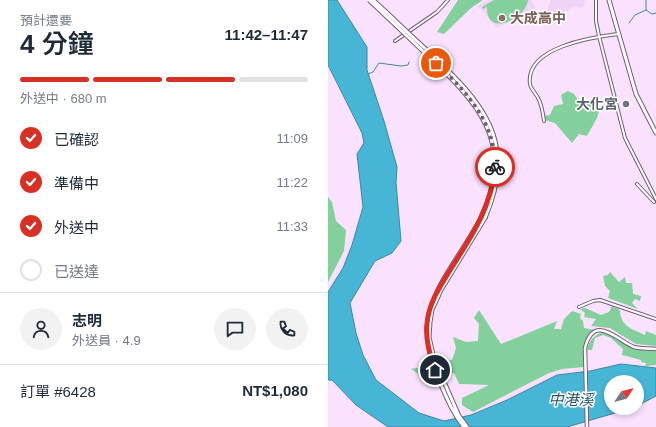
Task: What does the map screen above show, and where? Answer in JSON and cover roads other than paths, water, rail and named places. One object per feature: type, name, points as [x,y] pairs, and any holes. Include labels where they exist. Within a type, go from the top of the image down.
[{"type":"main road","points":[[369,0],[458,85],[483,118],[492,140],[495,165],[493,186],[484,217]]},
{"type":"main road","points":[[373,0],[471,94],[486,116],[495,139],[498,165],[496,186],[484,217],[440,289],[430,309],[427,323],[429,351],[447,399],[455,415],[464,427]]},
{"type":"main road","points":[[609,0],[636,94],[656,133]]},
{"type":"main road","points":[[440,289],[434,304],[430,322],[431,350],[458,416],[467,427]]},
{"type":"street","points":[[395,40],[437,12],[448,0]]},
{"type":"street","points":[[596,0],[596,21],[599,36],[625,138],[656,199]]},
{"type":"street","points":[[544,121],[539,99],[530,83],[533,68],[536,62],[565,46],[586,38],[618,34]]},
{"type":"street","points":[[637,184],[654,202]]},
{"type":"street","points":[[579,307],[593,301],[600,300],[656,319]]},
{"type":"street","points":[[587,427],[585,352],[586,342],[589,338],[594,333],[602,330],[611,332],[633,346],[656,349]]},
{"type":"water","name":"中港溪","points":[[328,0],[337,0],[367,47],[367,70],[397,167],[396,182],[401,241],[392,253],[375,261],[350,303],[356,333],[363,355],[376,380],[419,413],[444,421],[471,415],[507,400],[557,375],[590,371],[621,364],[656,368],[656,396],[644,402],[644,375],[604,375],[604,415],[608,415],[567,427],[388,427],[356,405],[332,380],[328,380],[328,292],[343,268],[352,245],[363,207],[357,154],[364,143],[362,133],[328,65]]},
{"type":"waterway","points":[[646,0],[646,10],[652,14],[656,13]]},
{"type":"waterway","points":[[629,23],[635,15],[646,10]]},
{"type":"waterway","points":[[368,74],[373,72],[379,63],[401,66],[408,65],[409,62]]},
{"type":"place","name":"大成高中","points":[[502,18]]},
{"type":"place","name":"大化宮","points":[[626,104]]}]
